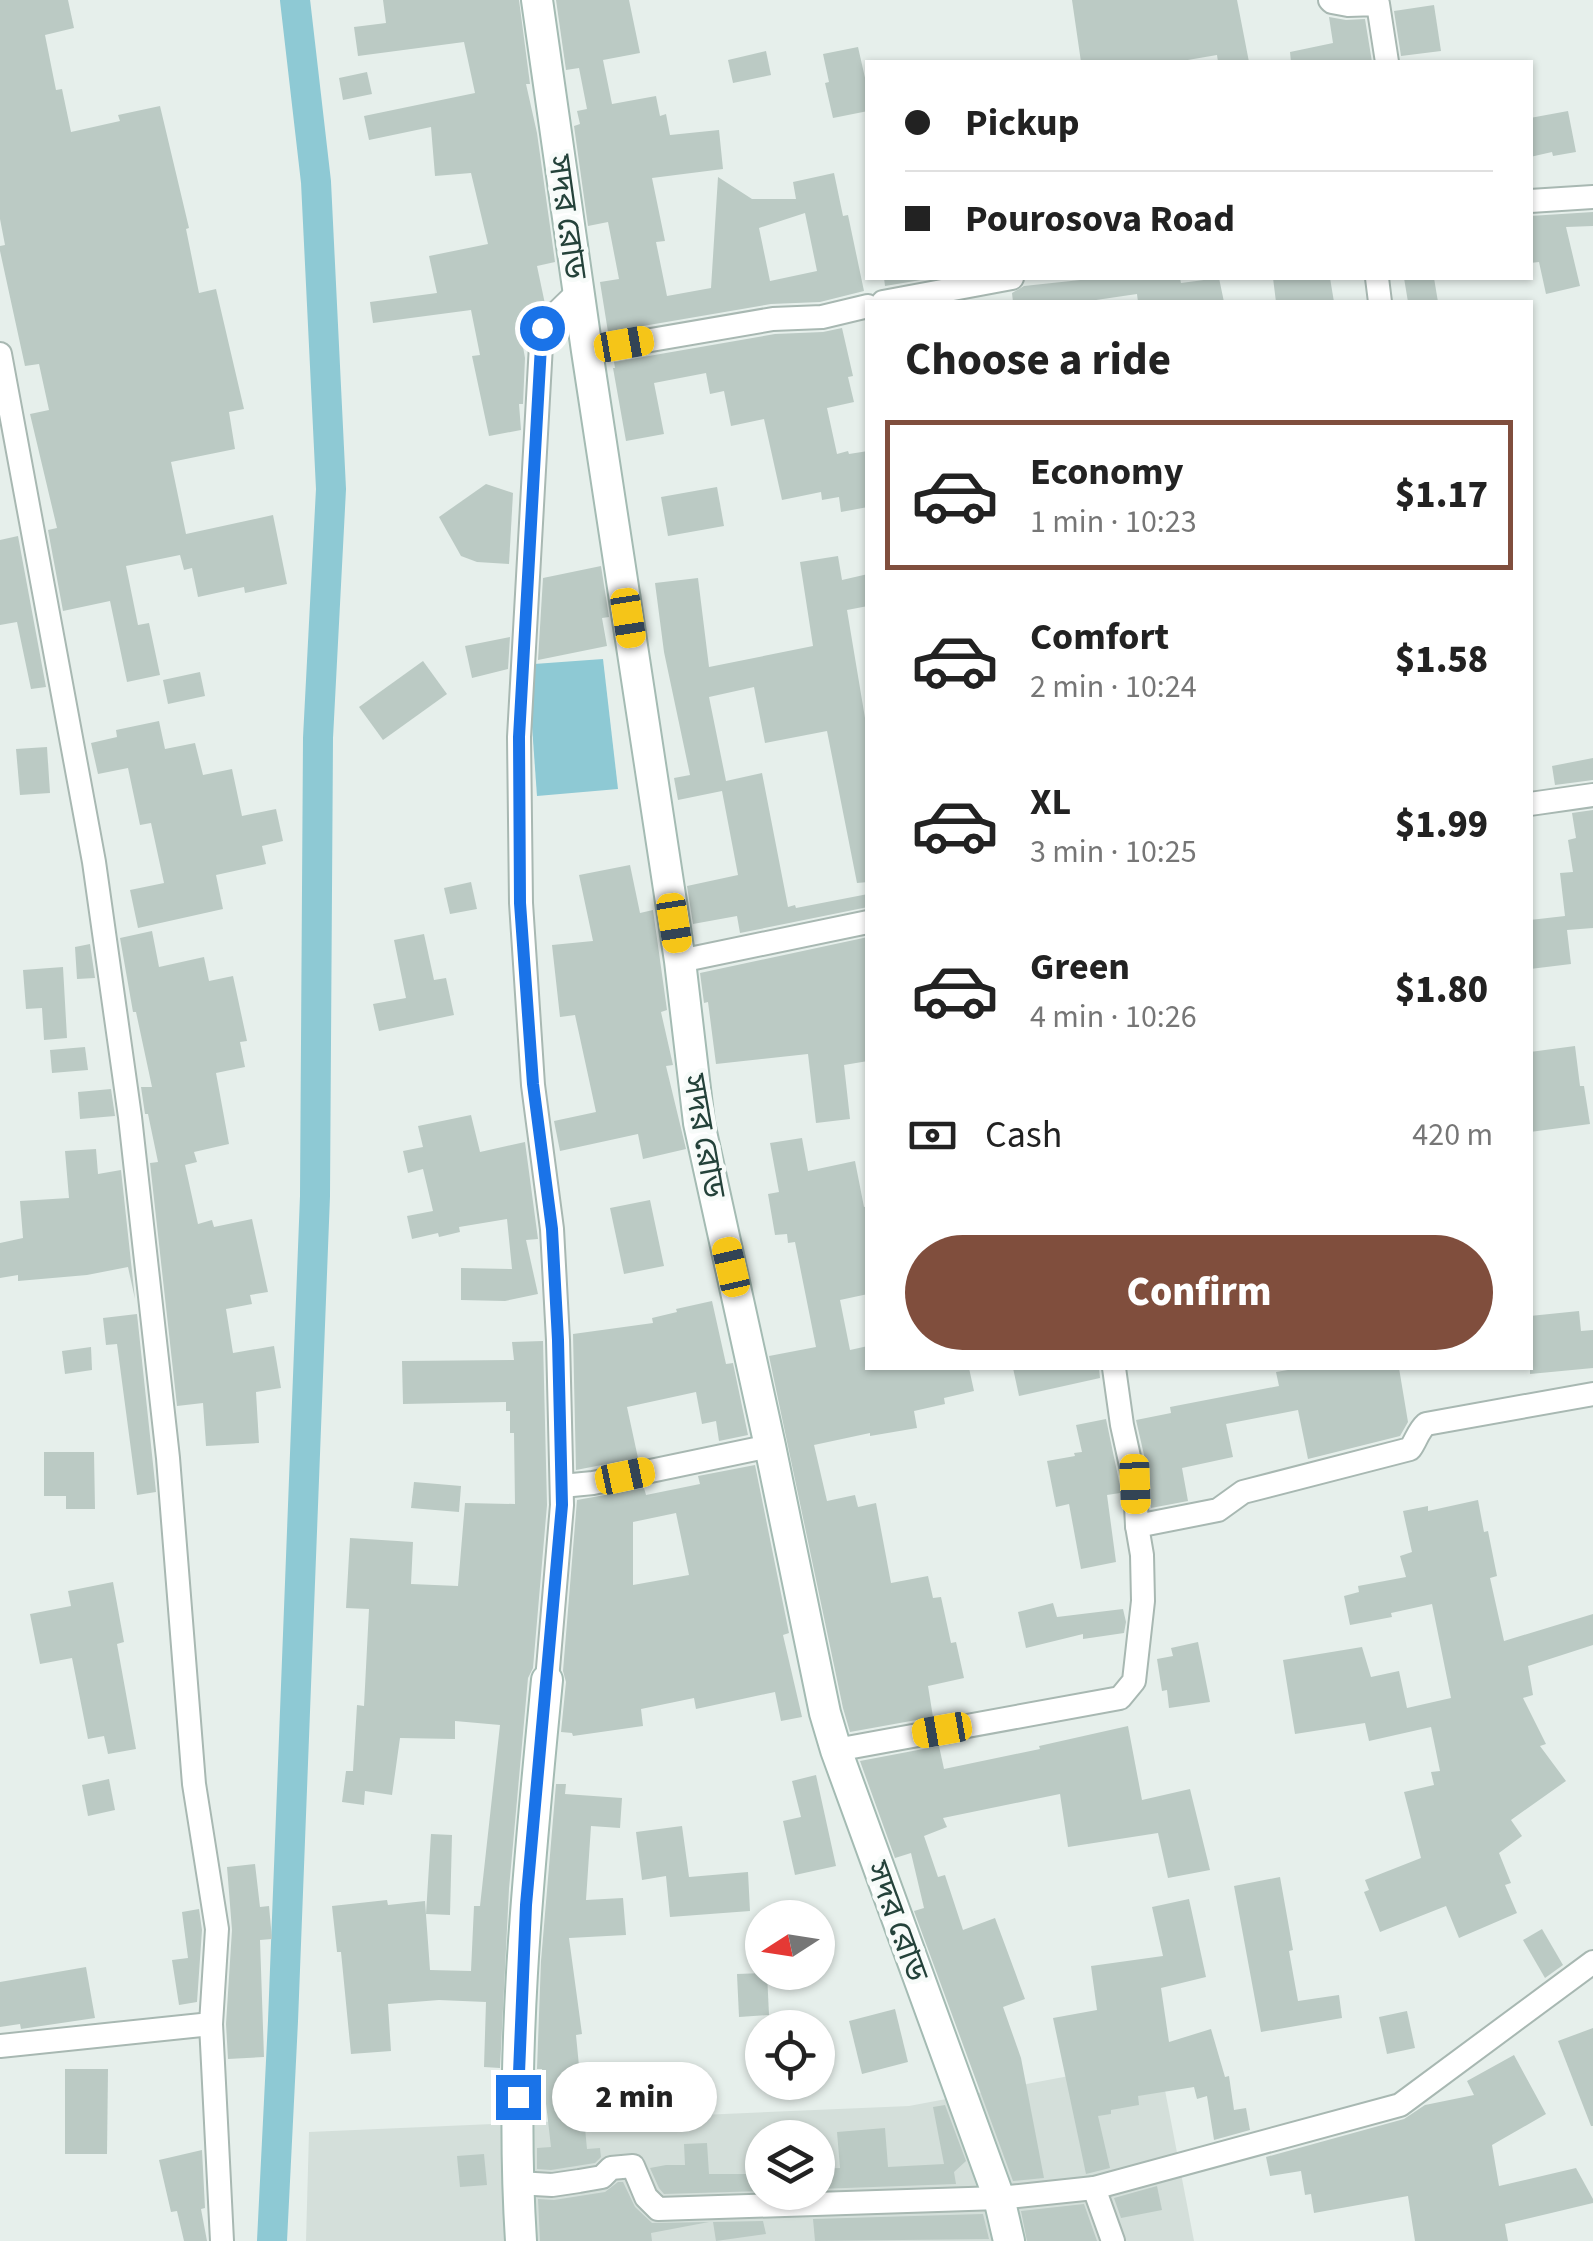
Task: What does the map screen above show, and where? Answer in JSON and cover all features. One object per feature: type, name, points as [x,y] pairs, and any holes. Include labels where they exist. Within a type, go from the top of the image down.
[{"type":"street","name":"সদর রোড","points":[[538,0],[586,350],[680,961],[699,1123],[824,1712],[999,2198],[1009,2241]]},
{"type":"street","points":[[1330,0],[1348,5],[1378,4],[1387,60]]},
{"type":"street","points":[[1533,201],[1593,197]]},
{"type":"street","points":[[894,300],[1001,280]]},
{"type":"street","points":[[521,2241],[517,2184],[526,1905],[562,1486],[552,1229],[533,1084],[520,903],[519,737],[542,328],[578,292]]},
{"type":"street","points":[[586,350],[773,320],[822,317],[865,307]]},
{"type":"street","points":[[0,354],[91,844],[130,1117],[168,1458],[194,1784],[217,1929],[211,2024],[222,2241]]},
{"type":"street","points":[[1533,804],[1593,795]]},
{"type":"street","points":[[680,961],[865,923]]},
{"type":"street","points":[[836,1750],[1120,1698],[1134,1681],[1143,1601],[1142,1555],[1135,1484],[1114,1370]]},
{"type":"street","points":[[1137,1526],[1218,1510],[1243,1492],[1410,1449],[1426,1424],[1593,1394]]},
{"type":"street","points":[[562,1486],[770,1446]]},
{"type":"street","points":[[517,2184],[579,2182],[602,2177],[611,2168],[633,2166],[646,2197],[658,2209],[999,2198],[1094,2188],[1400,2105],[1593,1962]]},
{"type":"street","points":[[0,2046],[211,2024]]},
{"type":"street","points":[[1094,2188],[1113,2241]]},
{"type":"shaded area","points":[[1159,2059],[1194,2241],[306,2241],[309,2132],[909,2106]]},
{"type":"water","points":[[603,659],[618,789],[537,796],[532,726],[534,664]]},
{"type":"building","points":[[0,0],[68,0],[74,28],[45,35],[56,90],[62,89],[71,132],[120,121],[118,115],[160,106],[189,228],[186,229],[199,293],[216,289],[244,409],[229,412],[235,449],[171,462],[186,534],[273,515],[287,584],[245,593],[244,587],[198,597],[192,568],[184,570],[180,555],[126,566],[138,625],[149,623],[160,675],[127,682],[110,601],[63,611],[48,530],[57,528],[30,414],[49,410],[39,364],[25,366],[0,251],[0,246],[5,245],[0,219]]},
{"type":"building","points":[[383,0],[519,0],[530,84],[526,84],[555,262],[537,266],[545,304],[524,310],[527,326],[526,340],[522,341],[525,358],[523,404],[519,404],[521,430],[489,436],[472,356],[480,355],[471,310],[373,323],[370,302],[437,293],[429,256],[488,244],[471,173],[435,176],[431,127],[369,140],[364,116],[475,93],[464,42],[358,56],[354,27],[386,23]]},
{"type":"building","points":[[556,0],[629,0],[640,53],[603,60],[612,104],[656,96],[660,116],[666,114],[670,135],[719,130],[723,169],[652,178],[665,241],[656,242],[667,296],[711,288],[718,177],[752,199],[796,199],[793,182],[834,173],[843,216],[848,215],[864,291],[820,302],[771,304],[608,332],[600,282],[619,279],[608,222],[588,226],[574,126],[580,124],[577,111],[587,109],[579,68],[566,70]],"holes":[[[805,213],[817,271],[770,281],[759,228]]]},
{"type":"building","points":[[1072,0],[1237,0],[1249,60],[1218,60],[1217,55],[1188,60],[1081,60]]},
{"type":"building","points":[[1434,5],[1441,51],[1401,56],[1394,11]]},
{"type":"building","points":[[1329,17],[1365,19],[1372,60],[1291,60],[1290,52],[1333,43]]},
{"type":"building","points":[[858,47],[865,78],[865,112],[833,118],[823,54]]},
{"type":"building","points":[[766,51],[771,75],[733,83],[728,60]]},
{"type":"building","points":[[367,72],[372,94],[343,100],[339,78]]},
{"type":"building","points":[[1568,111],[1576,152],[1533,156],[1533,117]]},
{"type":"building","points":[[1593,212],[1593,226],[1566,227],[1580,286],[1546,294],[1539,262],[1533,263],[1533,216]]},
{"type":"building","points":[[884,280],[921,280],[885,286]]},
{"type":"building","points":[[1080,280],[1181,283],[1219,280],[1224,300],[1138,300],[1137,294],[1096,300],[1013,300],[1012,293],[1024,286]]},
{"type":"building","points":[[1273,280],[1330,280],[1334,300],[1276,300]]},
{"type":"building","points":[[1404,280],[1434,280],[1438,300],[1408,300]]},
{"type":"building","points":[[842,328],[853,376],[848,377],[854,402],[827,408],[837,454],[865,451],[865,508],[841,512],[839,497],[822,500],[821,492],[782,500],[764,419],[731,426],[724,391],[710,394],[706,373],[654,383],[664,434],[626,441],[614,362],[775,334]]},
{"type":"building","points":[[486,484],[513,493],[509,564],[477,562],[461,556],[439,517]]},
{"type":"building","points":[[717,487],[724,526],[668,536],[661,497]]},
{"type":"building","points":[[18,536],[46,687],[31,689],[17,622],[0,625],[0,540]]},
{"type":"building","points":[[838,556],[842,580],[865,575],[865,607],[847,610],[865,718],[865,882],[857,883],[827,731],[765,743],[754,687],[709,697],[726,781],[762,773],[788,907],[865,895],[865,908],[740,933],[737,916],[693,924],[687,886],[738,875],[722,791],[678,800],[674,778],[690,775],[664,652],[655,583],[698,578],[709,667],[813,646],[800,562]]},
{"type":"building","points":[[601,566],[609,617],[602,618],[607,646],[538,660],[543,578]]},
{"type":"building","points":[[510,637],[508,669],[472,678],[465,646]]},
{"type":"building","points":[[423,661],[447,694],[383,740],[359,707]]},
{"type":"building","points":[[200,672],[205,696],[168,704],[163,680]]},
{"type":"building","points":[[159,721],[165,749],[195,743],[203,775],[232,769],[242,816],[276,809],[283,841],[262,846],[266,864],[216,875],[223,909],[138,928],[130,890],[164,883],[151,823],[140,825],[128,768],[98,774],[91,743],[117,737],[116,730]]},
{"type":"building","points":[[47,747],[50,793],[20,795],[16,749]]},
{"type":"building","points":[[1593,758],[1593,780],[1555,785],[1552,766]]},
{"type":"building","points":[[1593,810],[1593,928],[1567,930],[1571,964],[1533,969],[1533,920],[1565,916],[1560,873],[1573,872],[1568,840],[1576,838],[1572,813]]},
{"type":"building","points":[[630,865],[640,913],[653,910],[667,1010],[661,1012],[673,1065],[666,1066],[686,1149],[643,1159],[638,1134],[560,1151],[554,1121],[596,1112],[575,1015],[560,1017],[552,945],[593,941],[579,875]]},
{"type":"building","points":[[471,882],[477,909],[450,914],[444,888]]},
{"type":"building","points":[[152,931],[159,967],[204,957],[209,981],[233,976],[247,1041],[240,1042],[245,1067],[216,1073],[229,1144],[194,1152],[197,1162],[185,1165],[198,1224],[212,1220],[214,1227],[252,1219],[268,1292],[250,1295],[252,1304],[226,1309],[233,1353],[274,1346],[281,1388],[256,1392],[259,1443],[206,1446],[203,1403],[177,1406],[150,1163],[158,1162],[141,1087],[152,1087],[120,938]]},
{"type":"building","points":[[424,934],[434,980],[446,978],[454,1015],[379,1031],[373,1004],[406,998],[394,940]]},
{"type":"building","points":[[865,938],[865,1062],[844,1065],[850,1119],[816,1123],[808,1054],[716,1064],[700,973]]},
{"type":"building","points":[[90,944],[95,978],[77,979],[75,947]]},
{"type":"building","points":[[63,967],[67,1038],[44,1040],[42,1008],[26,1009],[23,970]]},
{"type":"building","points":[[1575,1046],[1590,1124],[1533,1132],[1533,1052]]},
{"type":"building","points":[[85,1047],[88,1070],[52,1073],[50,1050]]},
{"type":"building","points":[[111,1089],[115,1116],[80,1119],[78,1092]]},
{"type":"building","points":[[471,1115],[480,1152],[525,1142],[538,1239],[526,1240],[538,1294],[505,1301],[461,1300],[461,1268],[512,1269],[507,1219],[459,1227],[460,1232],[439,1237],[438,1233],[412,1239],[407,1216],[433,1211],[423,1169],[408,1173],[403,1151],[423,1147],[418,1126]]},
{"type":"building","points":[[802,1138],[808,1171],[855,1161],[865,1207],[865,1295],[840,1300],[850,1350],[865,1347],[865,1370],[969,1370],[974,1391],[944,1398],[945,1404],[914,1411],[917,1428],[814,1445],[827,1501],[855,1495],[858,1507],[876,1503],[891,1583],[928,1576],[933,1598],[941,1597],[964,1678],[928,1686],[933,1717],[850,1732],[843,1708],[769,1356],[816,1347],[795,1242],[788,1243],[787,1234],[775,1235],[768,1194],[779,1192],[770,1143]]},
{"type":"building","points":[[96,1149],[98,1174],[121,1170],[135,1299],[128,1267],[18,1281],[18,1275],[0,1278],[0,1243],[23,1238],[20,1201],[69,1198],[65,1151]]},
{"type":"building","points":[[650,1200],[664,1266],[624,1274],[610,1208]]},
{"type":"building","points":[[712,1301],[726,1364],[733,1363],[748,1435],[719,1441],[716,1421],[702,1424],[696,1392],[627,1407],[638,1458],[576,1470],[573,1334],[653,1323],[652,1318],[677,1312],[676,1309]]},
{"type":"building","points":[[1579,1311],[1581,1331],[1593,1330],[1593,1368],[1530,1374],[1533,1316]]},
{"type":"building","points":[[137,1314],[156,1492],[137,1495],[117,1344],[106,1345],[103,1318]]},
{"type":"building","points":[[543,1341],[547,1505],[509,1889],[500,2068],[484,2067],[486,2002],[388,2004],[391,2051],[351,2054],[341,1952],[337,1952],[332,1906],[387,1900],[388,1905],[425,1901],[430,1970],[471,1971],[474,1906],[480,1906],[500,1725],[455,1721],[455,1739],[400,1738],[392,1795],[365,1791],[364,1805],[342,1802],[346,1771],[353,1771],[357,1705],[364,1706],[369,1609],[346,1608],[350,1538],[413,1542],[411,1584],[458,1586],[465,1503],[515,1504],[510,1411],[506,1411],[506,1402],[403,1404],[402,1361],[514,1360],[512,1342]]},
{"type":"building","points":[[91,1347],[92,1370],[65,1374],[62,1351]]},
{"type":"building","points":[[1013,1370],[1099,1370],[1100,1378],[1019,1396]]},
{"type":"building","points":[[1399,1370],[1408,1422],[1400,1436],[1308,1459],[1298,1410],[1226,1424],[1233,1457],[1182,1468],[1188,1501],[1151,1508],[1150,1481],[1136,1420],[1171,1413],[1170,1407],[1279,1386],[1276,1372]]},
{"type":"building","points":[[1106,1419],[1120,1486],[1120,1493],[1107,1495],[1116,1562],[1081,1569],[1069,1504],[1056,1507],[1047,1461],[1082,1452],[1076,1425]]},
{"type":"building","points":[[44,1452],[94,1452],[95,1509],[66,1509],[66,1496],[44,1496]]},
{"type":"building","points":[[755,1465],[789,1633],[783,1635],[802,1717],[781,1721],[775,1692],[696,1709],[694,1698],[641,1709],[643,1726],[573,1736],[561,1732],[577,1500],[644,1488],[646,1495],[700,1484],[698,1476]],"holes":[[[676,1513],[689,1575],[633,1585],[633,1522]]]},
{"type":"building","points":[[414,1482],[461,1486],[459,1512],[411,1508]]},
{"type":"building","points":[[1478,1500],[1497,1576],[1490,1578],[1504,1641],[1593,1614],[1593,1645],[1528,1666],[1533,1695],[1523,1698],[1546,1744],[1540,1746],[1566,1781],[1511,1820],[1522,1836],[1499,1853],[1511,1883],[1505,1885],[1517,1913],[1459,1938],[1446,1906],[1380,1932],[1364,1892],[1369,1890],[1365,1880],[1421,1858],[1404,1792],[1434,1785],[1431,1772],[1440,1771],[1431,1727],[1369,1741],[1365,1723],[1295,1734],[1283,1660],[1362,1647],[1371,1677],[1399,1671],[1407,1708],[1451,1698],[1432,1604],[1350,1625],[1344,1596],[1359,1592],[1358,1586],[1406,1577],[1400,1556],[1412,1552],[1403,1511],[1428,1506],[1428,1511]]},
{"type":"building","points":[[113,1582],[124,1642],[117,1644],[136,1749],[108,1754],[104,1736],[88,1739],[72,1658],[40,1664],[30,1614],[71,1606],[68,1591]]},
{"type":"building","points":[[1053,1603],[1057,1617],[1123,1609],[1124,1633],[1083,1639],[1083,1634],[1026,1648],[1018,1612]]},
{"type":"building","points":[[1198,1642],[1210,1702],[1169,1708],[1157,1659],[1173,1656],[1171,1648]]},
{"type":"building","points":[[1128,1726],[1142,1800],[1190,1789],[1210,1870],[1168,1878],[1158,1833],[1068,1847],[1060,1794],[943,1818],[947,1827],[924,1836],[938,1877],[945,1875],[963,1930],[995,1918],[1025,1999],[1003,2007],[1021,2058],[1044,2178],[1013,2181],[914,1911],[924,1908],[911,1853],[895,1858],[860,1761],[939,1746],[944,1769]]},
{"type":"building","points":[[816,1775],[836,1866],[795,1875],[783,1821],[801,1817],[792,1781]]},
{"type":"building","points":[[109,1779],[115,1810],[88,1816],[82,1785]]},
{"type":"building","points":[[556,1784],[566,1784],[565,1794],[622,1798],[620,1828],[591,1826],[586,1900],[623,1898],[626,1935],[569,1938],[582,2034],[576,2035],[587,2149],[600,2148],[601,2157],[595,2163],[551,2170],[537,2169],[537,2148],[551,2147],[542,2069],[537,2069],[541,1961]]},
{"type":"building","points":[[682,1826],[689,1877],[748,1872],[749,1900],[745,1900],[745,1911],[670,1917],[666,1876],[642,1880],[636,1832]]},
{"type":"building","points":[[431,1834],[452,1835],[450,1915],[426,1914]]},
{"type":"building","points":[[255,1864],[260,1907],[269,1906],[272,1939],[260,1940],[264,2057],[228,2059],[226,2024],[232,1930],[227,1867]]},
{"type":"building","points":[[1280,1877],[1298,2001],[1339,1995],[1342,2018],[1261,2032],[1234,1886]]},
{"type":"building","points":[[1189,1899],[1206,1977],[1161,1988],[1169,2042],[1211,2029],[1225,2077],[1229,2076],[1234,2110],[1246,2108],[1250,2130],[1214,2140],[1207,2096],[1197,2099],[1194,2087],[1138,2096],[1139,2105],[1098,2116],[1110,2168],[1086,2174],[1053,2018],[1097,2010],[1091,1966],[1163,1956],[1152,1907]]},
{"type":"building","points":[[199,1909],[202,1930],[197,2002],[179,2005],[172,1960],[188,1958],[182,1912]]},
{"type":"building","points":[[1542,1929],[1563,1965],[1545,1978],[1523,1940]]},
{"type":"building","points":[[86,1967],[95,2018],[21,2029],[20,2024],[0,2027],[0,1982]]},
{"type":"building","points":[[737,1974],[745,1974],[745,1990],[768,1990],[769,2010],[745,2010],[745,2017],[739,2017]]},
{"type":"building","points":[[895,2009],[908,2062],[862,2074],[849,2021]]},
{"type":"building","points":[[1407,2011],[1415,2048],[1387,2054],[1379,2017]]},
{"type":"building","points":[[1593,2028],[1593,2126],[1591,2126],[1558,2041]]},
{"type":"building","points":[[1514,2055],[1546,2114],[1492,2145],[1499,2186],[1576,2168],[1593,2203],[1505,2224],[1508,2241],[1415,2241],[1408,2196],[1314,2213],[1311,2194],[1305,2195],[1301,2171],[1270,2176],[1266,2157],[1404,2119],[1425,2105],[1474,2095],[1467,2081]]},
{"type":"building","points":[[65,2069],[108,2069],[107,2154],[65,2154]]},
{"type":"building","points":[[945,2105],[966,2161],[954,2172],[956,2184],[835,2188],[835,2168],[840,2168],[837,2132],[885,2128],[888,2167],[944,2164],[933,2107]]},
{"type":"building","points":[[707,2143],[709,2174],[745,2174],[745,2192],[664,2194],[650,2168],[685,2165],[684,2144]]},
{"type":"building","points":[[202,2150],[205,2208],[201,2209],[207,2241],[184,2241],[177,2211],[171,2212],[159,2160]]},
{"type":"building","points":[[484,2154],[487,2185],[460,2187],[457,2156]]},
{"type":"building","points":[[623,2182],[635,2207],[652,2223],[709,2222],[651,2233],[652,2241],[540,2241],[538,2199],[605,2192]]},
{"type":"building","points":[[1157,2186],[1162,2210],[1121,2218],[1114,2198]]},
{"type":"building","points":[[1084,2204],[1097,2241],[1027,2241],[1021,2211]]},
{"type":"building","points":[[983,2214],[989,2239],[815,2241],[813,2219]]},
{"type":"building","points":[[763,2221],[766,2234],[716,2241],[713,2222]]},
{"type":"waterway","points":[[272,2241],[315,1196],[318,738],[331,489],[316,182],[295,0]]},
{"type":"route","points":[[518,2097],[526,1905],[562,1505],[552,1229],[533,1084],[520,903],[519,737],[542,328]]}]
